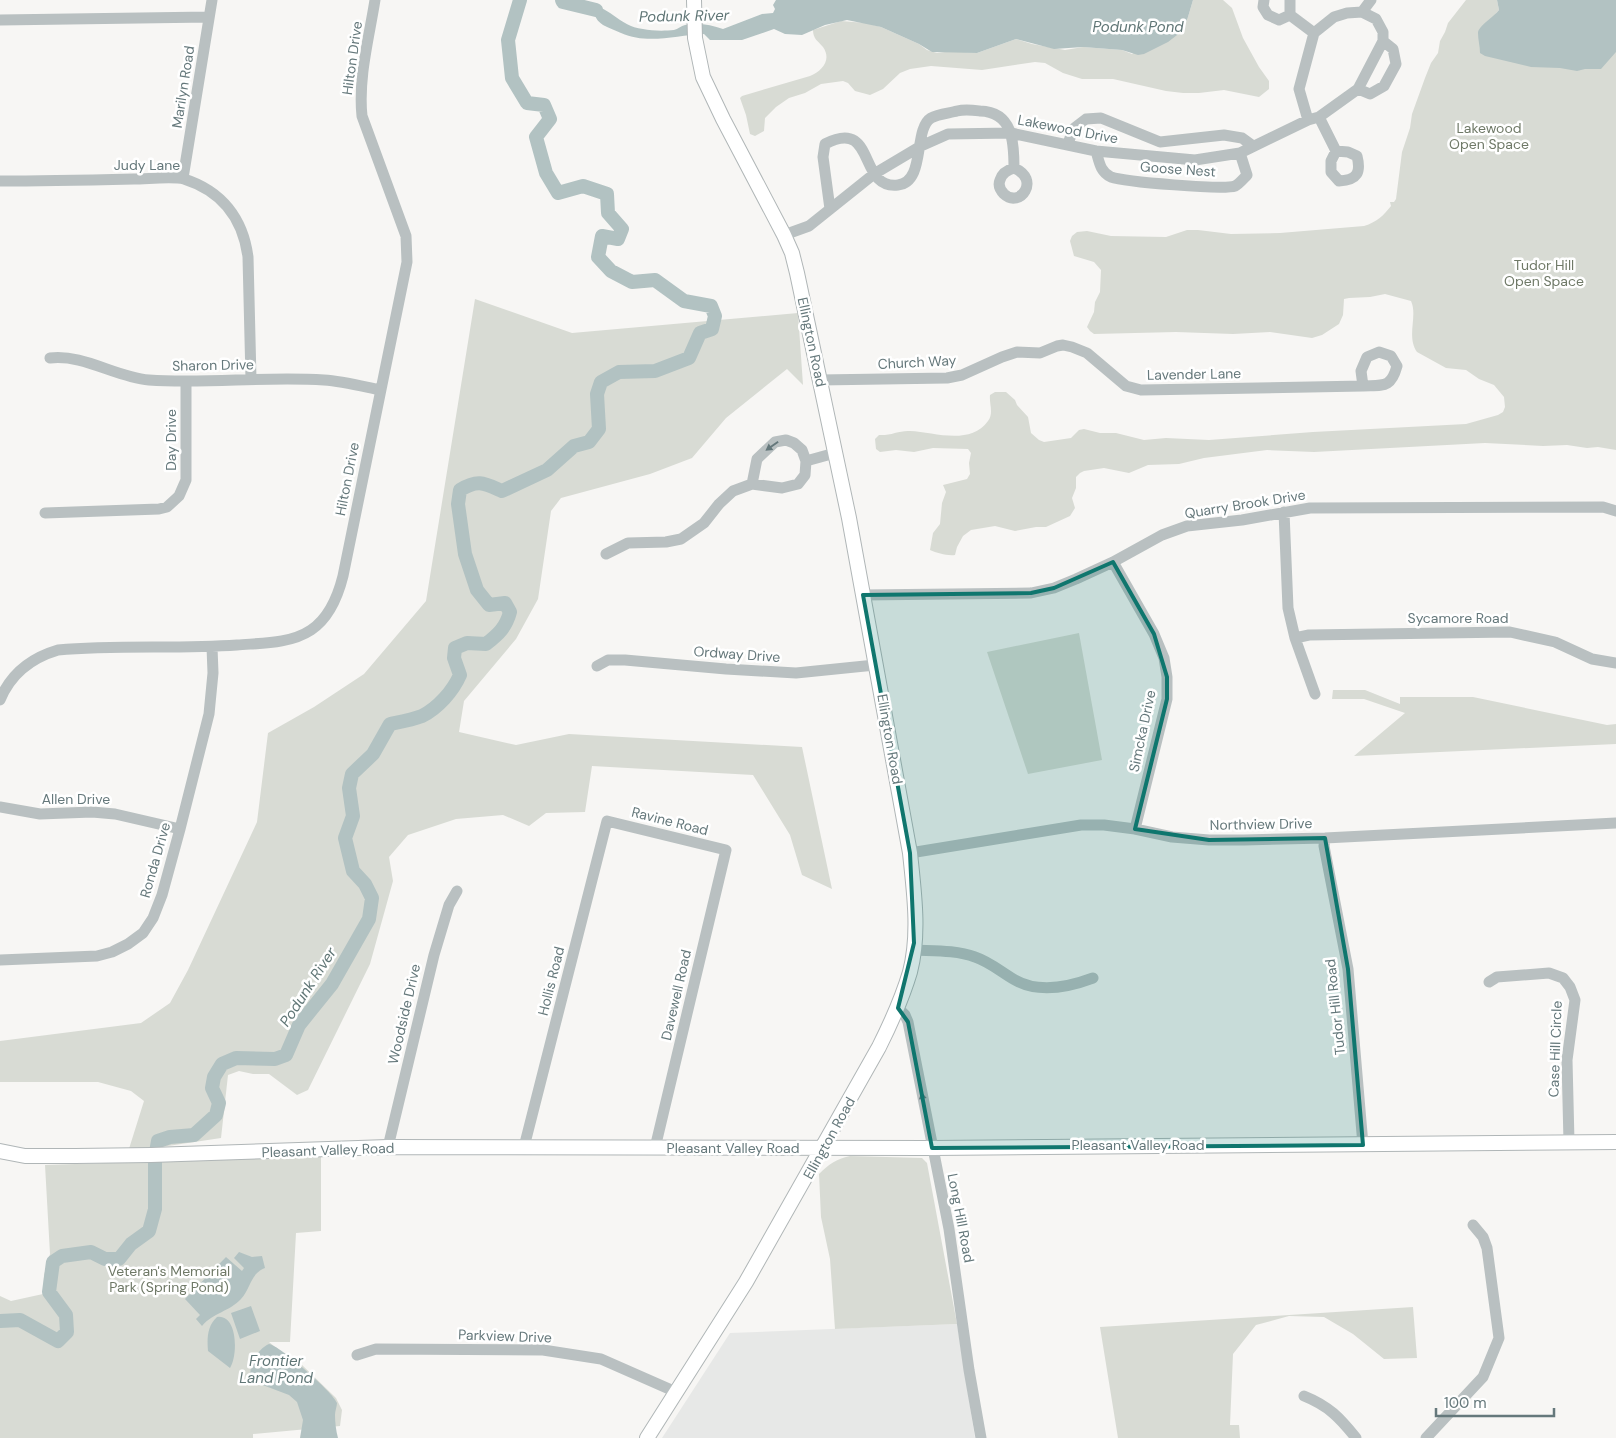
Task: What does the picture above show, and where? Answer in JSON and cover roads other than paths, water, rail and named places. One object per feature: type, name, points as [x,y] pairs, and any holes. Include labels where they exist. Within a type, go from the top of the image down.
[{"type":"main road","name":"Ellington Road","points":[[647,1438],[746,1282],[879,1047],[898,1008],[910,972],[914,950],[915,924],[910,853],[850,518],[797,272],[792,253],[784,235],[708,90],[699,61],[695,38],[694,0]]},
{"type":"main road","name":"Pleasant Valley Road","points":[[0,1152],[25,1156],[157,1155],[388,1148],[932,1148],[1616,1142]]},
{"type":"street","name":"Marilyn Road","points":[[182,178],[212,0]]},
{"type":"street","name":"Hilton Drive","points":[[0,700],[15,674],[26,664],[38,657],[58,650],[212,647],[266,643],[292,638],[311,630],[327,614],[339,592],[406,262],[407,249],[401,222],[362,116],[361,84],[375,0]]},
{"type":"street","points":[[1264,0],[1263,7],[1268,15],[1279,20],[1290,15]]},
{"type":"street","points":[[1290,0],[1290,15]]},
{"type":"street","points":[[1362,12],[1371,0]]},
{"type":"street","points":[[1336,151],[1313,119],[1299,88],[1314,33],[1334,16],[1362,12],[1376,19],[1383,32],[1383,41],[1393,49],[1396,64],[1384,86],[1370,94],[1358,89]]},
{"type":"street","points":[[1290,15],[1314,33]]},
{"type":"street","points":[[0,20],[209,18]]},
{"type":"street","name":"Lakewood Drive","points":[[784,235],[809,226],[874,174],[921,146],[948,134],[1011,133],[1096,151],[1195,160],[1240,153],[1313,119],[1358,89],[1383,41]]},
{"type":"street","points":[[830,209],[823,157],[825,144],[836,138],[846,137],[856,142],[864,152],[874,174],[881,182],[890,186],[901,185],[910,178],[921,146],[923,127],[932,118],[964,110],[989,111],[1000,116],[1011,133],[1014,144],[1014,168]]},
{"type":"street","points":[[1068,144],[1073,129],[1086,120],[1101,118],[1160,142],[1224,134],[1242,138],[1253,146]]},
{"type":"street","points":[[1159,157],[1160,142]]},
{"type":"street","name":"Goose Nest","points":[[1096,151],[1101,168],[1110,176],[1148,183],[1220,187],[1236,186],[1247,175],[1240,153]]},
{"type":"street","name":"Judy Lane","points":[[0,181],[182,178],[214,194],[226,203],[242,230],[248,257],[251,379]]},
{"type":"street","name":"Lavender Lane","points":[[1040,353],[1057,346],[1072,347],[1087,353],[1126,386],[1141,390],[1363,386]]},
{"type":"street","name":"Church Way","points":[[820,380],[947,378],[962,375],[1018,352],[1040,353]]},
{"type":"street","name":"Sharon Drive","points":[[50,358],[73,358],[147,380],[326,380],[380,390]]},
{"type":"street","name":"Day Drive","points":[[45,513],[159,509],[167,506],[179,496],[186,480],[186,381]]},
{"type":"street","points":[[606,554],[628,543],[666,542],[681,539],[704,523],[719,504],[733,491],[752,484],[782,488],[798,484],[805,475],[806,461],[802,450],[794,443],[786,440],[775,442],[757,459],[752,484]]},
{"type":"street","points":[[806,461],[836,453]]},
{"type":"street","name":"Quarry Brook Drive","points":[[863,595],[1031,593],[1054,588],[1113,562],[1162,535],[1187,526],[1242,520],[1310,508],[1603,507],[1616,510]]},
{"type":"street","points":[[1284,512],[1288,608],[1295,638],[1315,694]]},
{"type":"street","name":"Simcka Drive","points":[[1113,562],[1154,634],[1164,658],[1167,677],[1167,699],[1136,829]]},
{"type":"street","name":"Sycamore Road","points":[[1295,638],[1309,635],[1510,632],[1555,642],[1592,659],[1616,663]]},
{"type":"street","name":"Ronda Drive","points":[[0,960],[97,956],[120,948],[143,933],[153,918],[162,895],[209,714],[213,673],[212,647]]},
{"type":"street","name":"Ordway Drive","points":[[597,666],[608,660],[625,660],[726,669],[796,672],[876,664]]},
{"type":"street","name":"Allen Drive","points":[[0,807],[40,814],[92,812],[116,814],[180,829]]},
{"type":"street","name":"Ravine Road","points":[[607,821],[726,850]]},
{"type":"street","name":"Hollis Road","points":[[524,1147],[607,821]]},
{"type":"street","name":"Northview Drive","points":[[910,853],[1080,825],[1136,829],[1172,837],[1209,840],[1325,838],[1616,823]]},
{"type":"street","name":"Tudor Hill Road","points":[[1325,838],[1324,846],[1348,969],[1363,1145]]},
{"type":"street","name":"Davewell Road","points":[[655,1148],[726,850]]},
{"type":"street","name":"Woodside Drive","points":[[388,1148],[434,956],[449,905],[458,891]]},
{"type":"street","points":[[914,950],[971,956],[990,963],[1013,979],[1030,986],[1065,987],[1093,978]]},
{"type":"street","name":"Case Hill Circle","points":[[1489,982],[1497,977],[1549,973],[1563,978],[1570,987],[1575,1000],[1567,1060],[1569,1142]]},
{"type":"street","name":"Long Hill Road","points":[[898,1008],[905,1015],[908,1022],[953,1252],[969,1370],[981,1438]]},
{"type":"street","points":[[1426,1438],[1483,1377],[1498,1338],[1487,1248],[1483,1237],[1473,1225]]},
{"type":"street","name":"Parkview Drive","points":[[357,1355],[376,1349],[543,1350],[600,1359],[676,1392]]},
{"type":"street","points":[[1304,1396],[1329,1408],[1342,1420],[1356,1438]]},
{"type":"water","name":"Podunk Pond","points":[[776,0],[1193,0],[1181,32],[1168,42],[1138,55],[1122,50],[1083,47],[1054,49],[1016,39],[977,53],[932,52],[881,27],[847,20],[825,25],[802,35],[785,34],[774,29],[742,40],[710,40],[704,34],[652,39],[631,37],[605,26],[599,22],[593,13],[578,6],[580,4],[590,4],[606,10],[626,24],[647,30],[659,31],[674,30],[685,25],[695,24],[723,29],[762,14],[773,13],[775,9],[773,5]]},
{"type":"water","points":[[1497,0],[1616,0],[1616,52],[1601,69],[1577,71],[1560,68],[1531,67],[1485,56],[1480,53],[1478,33],[1481,27],[1499,10]]},
{"type":"water","points":[[239,1252],[252,1257],[262,1256],[265,1268],[256,1274],[241,1299],[202,1326],[196,1319],[200,1315],[185,1299],[226,1257],[242,1271],[244,1268],[234,1258]]},
{"type":"water","points":[[251,1306],[260,1331],[240,1339],[231,1313]]},
{"type":"water","points":[[217,1317],[224,1318],[229,1322],[232,1329],[235,1346],[233,1362],[230,1368],[208,1351],[209,1329]]},
{"type":"water","name":"Frontier Land Pond","points":[[269,1344],[275,1346],[294,1360],[334,1398],[337,1403],[335,1418],[338,1438],[300,1438],[303,1420],[297,1402],[289,1395],[252,1381],[250,1371],[254,1360],[260,1350]]},
{"type":"waterway","name":"Podunk River","points":[[0,1321],[20,1320],[58,1341],[67,1332],[66,1315],[49,1292],[53,1262],[62,1256],[91,1252],[105,1259],[119,1259],[131,1244],[149,1231],[155,1209],[155,1158],[158,1141],[170,1137],[194,1135],[216,1115],[219,1103],[212,1088],[214,1077],[222,1064],[236,1058],[275,1059],[286,1055],[299,1025],[332,984],[369,919],[372,898],[365,884],[353,871],[345,838],[353,816],[349,788],[352,774],[373,754],[390,724],[422,716],[439,704],[449,693],[460,675],[454,658],[455,648],[467,643],[486,644],[501,630],[510,612],[505,603],[489,605],[477,590],[465,554],[458,504],[460,490],[472,484],[481,483],[502,491],[547,470],[574,446],[589,442],[599,429],[597,394],[601,382],[619,372],[655,371],[689,358],[700,333],[712,329],[715,316],[711,306],[684,301],[655,280],[632,282],[611,271],[598,257],[602,236],[618,239],[622,229],[608,213],[607,194],[583,186],[558,193],[546,173],[536,137],[550,119],[544,105],[527,103],[512,78],[508,40],[520,0]]},
{"type":"waterway","name":"Podunk River","points":[[562,0],[563,2],[596,10]]},
{"type":"park label","name":"Lakewood Open Space","points":[[1489,136]]},
{"type":"park label","name":"Tudor Hill Open Space","points":[[1544,274]]},
{"type":"park label","name":"Veteran's Memorial Park (Spring Pond)","points":[[169,1279]]}]
